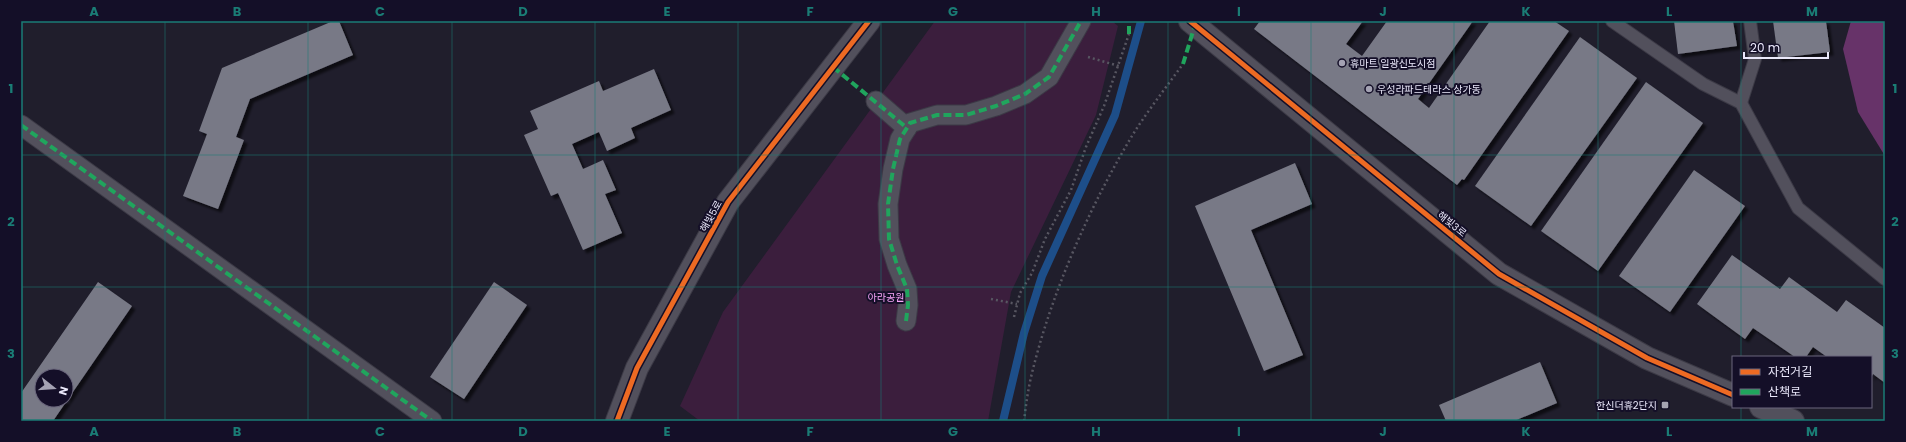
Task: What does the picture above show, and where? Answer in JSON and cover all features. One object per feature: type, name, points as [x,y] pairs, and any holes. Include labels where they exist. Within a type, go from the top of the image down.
[{"type":"street","name":"해빛5로","points":[[617,421],[637,368],[728,202],[869,21]]},
{"type":"street","points":[[906,321],[908,304],[907,289],[897,265],[889,239],[888,204],[893,169],[900,140],[907,128],[910,123],[937,115],[966,115],[996,106],[1026,94],[1048,77],[1082,21]]},
{"type":"street","name":"해빛3로","points":[[1190,21],[1499,274],[1647,358],[1732,395]]},
{"type":"street","points":[[876,101],[907,128]]},
{"type":"street","points":[[21,125],[432,421]]},
{"type":"street","points":[[1763,408],[1794,421]]},
{"type":"lane","points":[[1612,21],[1703,84],[1741,103],[1798,208],[1885,279]]},
{"type":"lane","points":[[1741,103],[1755,59],[1750,21]]},
{"type":"path","points":[[1014,316],[1020,293],[1032,273],[1045,239],[1071,190],[1086,147],[1096,126],[1119,66],[1128,34]]},
{"type":"path","points":[[1098,61],[1119,66]]},
{"type":"path","points":[[1024,421],[1033,367],[1045,325],[1070,258],[1091,212],[1135,131],[1183,64]]},
{"type":"path","points":[[991,299],[1017,304]]},
{"type":"green space","name":"아라공원","points":[[935,21],[1112,21],[1118,26],[1096,115],[1011,292],[988,421],[700,421],[680,406],[723,312]]},
{"type":"shaded area","points":[[1851,21],[1885,21],[1885,156],[1858,112],[1843,49]]},
{"type":"building","points":[[333,21],[339,21],[353,55],[250,99],[236,137],[244,140],[218,209],[183,196],[207,134],[199,131],[222,68]]},
{"type":"building","points":[[1260,21],[1363,21],[1346,44],[1362,56],[1387,21],[1473,21],[1418,99],[1429,108],[1490,21],[1554,21],[1569,31],[1464,180],[1462,179],[1457,185],[1254,29]]},
{"type":"building","points":[[1674,21],[1733,21],[1737,46],[1678,54]]},
{"type":"building","points":[[1773,21],[1826,21],[1830,52],[1778,58]]},
{"type":"building","points":[[1580,37],[1637,78],[1531,226],[1475,186]]},
{"type":"building","points":[[654,69],[671,110],[631,128],[635,138],[607,151],[599,132],[572,144],[583,169],[603,160],[616,190],[605,194],[622,233],[583,250],[558,193],[551,196],[524,135],[538,129],[530,111],[599,81],[603,91]]},
{"type":"building","points":[[1646,82],[1703,123],[1598,271],[1541,231]]},
{"type":"building","points":[[1295,163],[1312,204],[1251,230],[1303,355],[1264,371],[1195,206]]},
{"type":"building","points":[[1694,170],[1745,206],[1670,312],[1619,276]]},
{"type":"building","points":[[1732,255],[1780,289],[1789,277],[1837,312],[1846,300],[1885,328],[1885,383],[1873,374],[1872,376],[1872,356],[1826,356],[1813,347],[1807,356],[1794,356],[1753,328],[1745,339],[1697,304]]},
{"type":"building","points":[[98,282],[132,306],[74,390],[74,368],[38,368]]},
{"type":"building","points":[[494,282],[527,305],[464,399],[430,377]]},
{"type":"building","points":[[1540,362],[1557,403],[1514,421],[1446,421],[1439,405]]},
{"type":"building","points":[[34,374],[34,408],[62,408],[53,421],[21,421],[21,393]]},
{"type":"waterway","points":[[1003,421],[1024,333],[1042,276],[1115,115],[1141,21]]},
{"type":"marked path","points":[[906,321],[908,305],[907,289],[897,265],[889,239],[888,204],[893,169],[900,139],[910,123],[937,115],[966,115],[996,106],[1025,94],[1049,77],[1081,21]]},
{"type":"marked path","points":[[1129,21],[1129,34]]},
{"type":"marked path","points":[[1183,64],[1195,25]]},
{"type":"marked path","points":[[833,67],[907,128]]},
{"type":"marked path","points":[[21,125],[432,421]]},
{"type":"cycle path","points":[[617,421],[637,368],[728,202],[869,21]]},
{"type":"cycle path","points":[[1190,21],[1499,274],[1647,358],[1732,395]]},
{"type":"place","name":"휴마트 일광신도시점","points":[[1342,63]]},
{"type":"place","name":"우성라파드테라스 상가동","points":[[1369,89]]},
{"type":"place","name":"한신더휴2단지","points":[[1665,405]]}]
